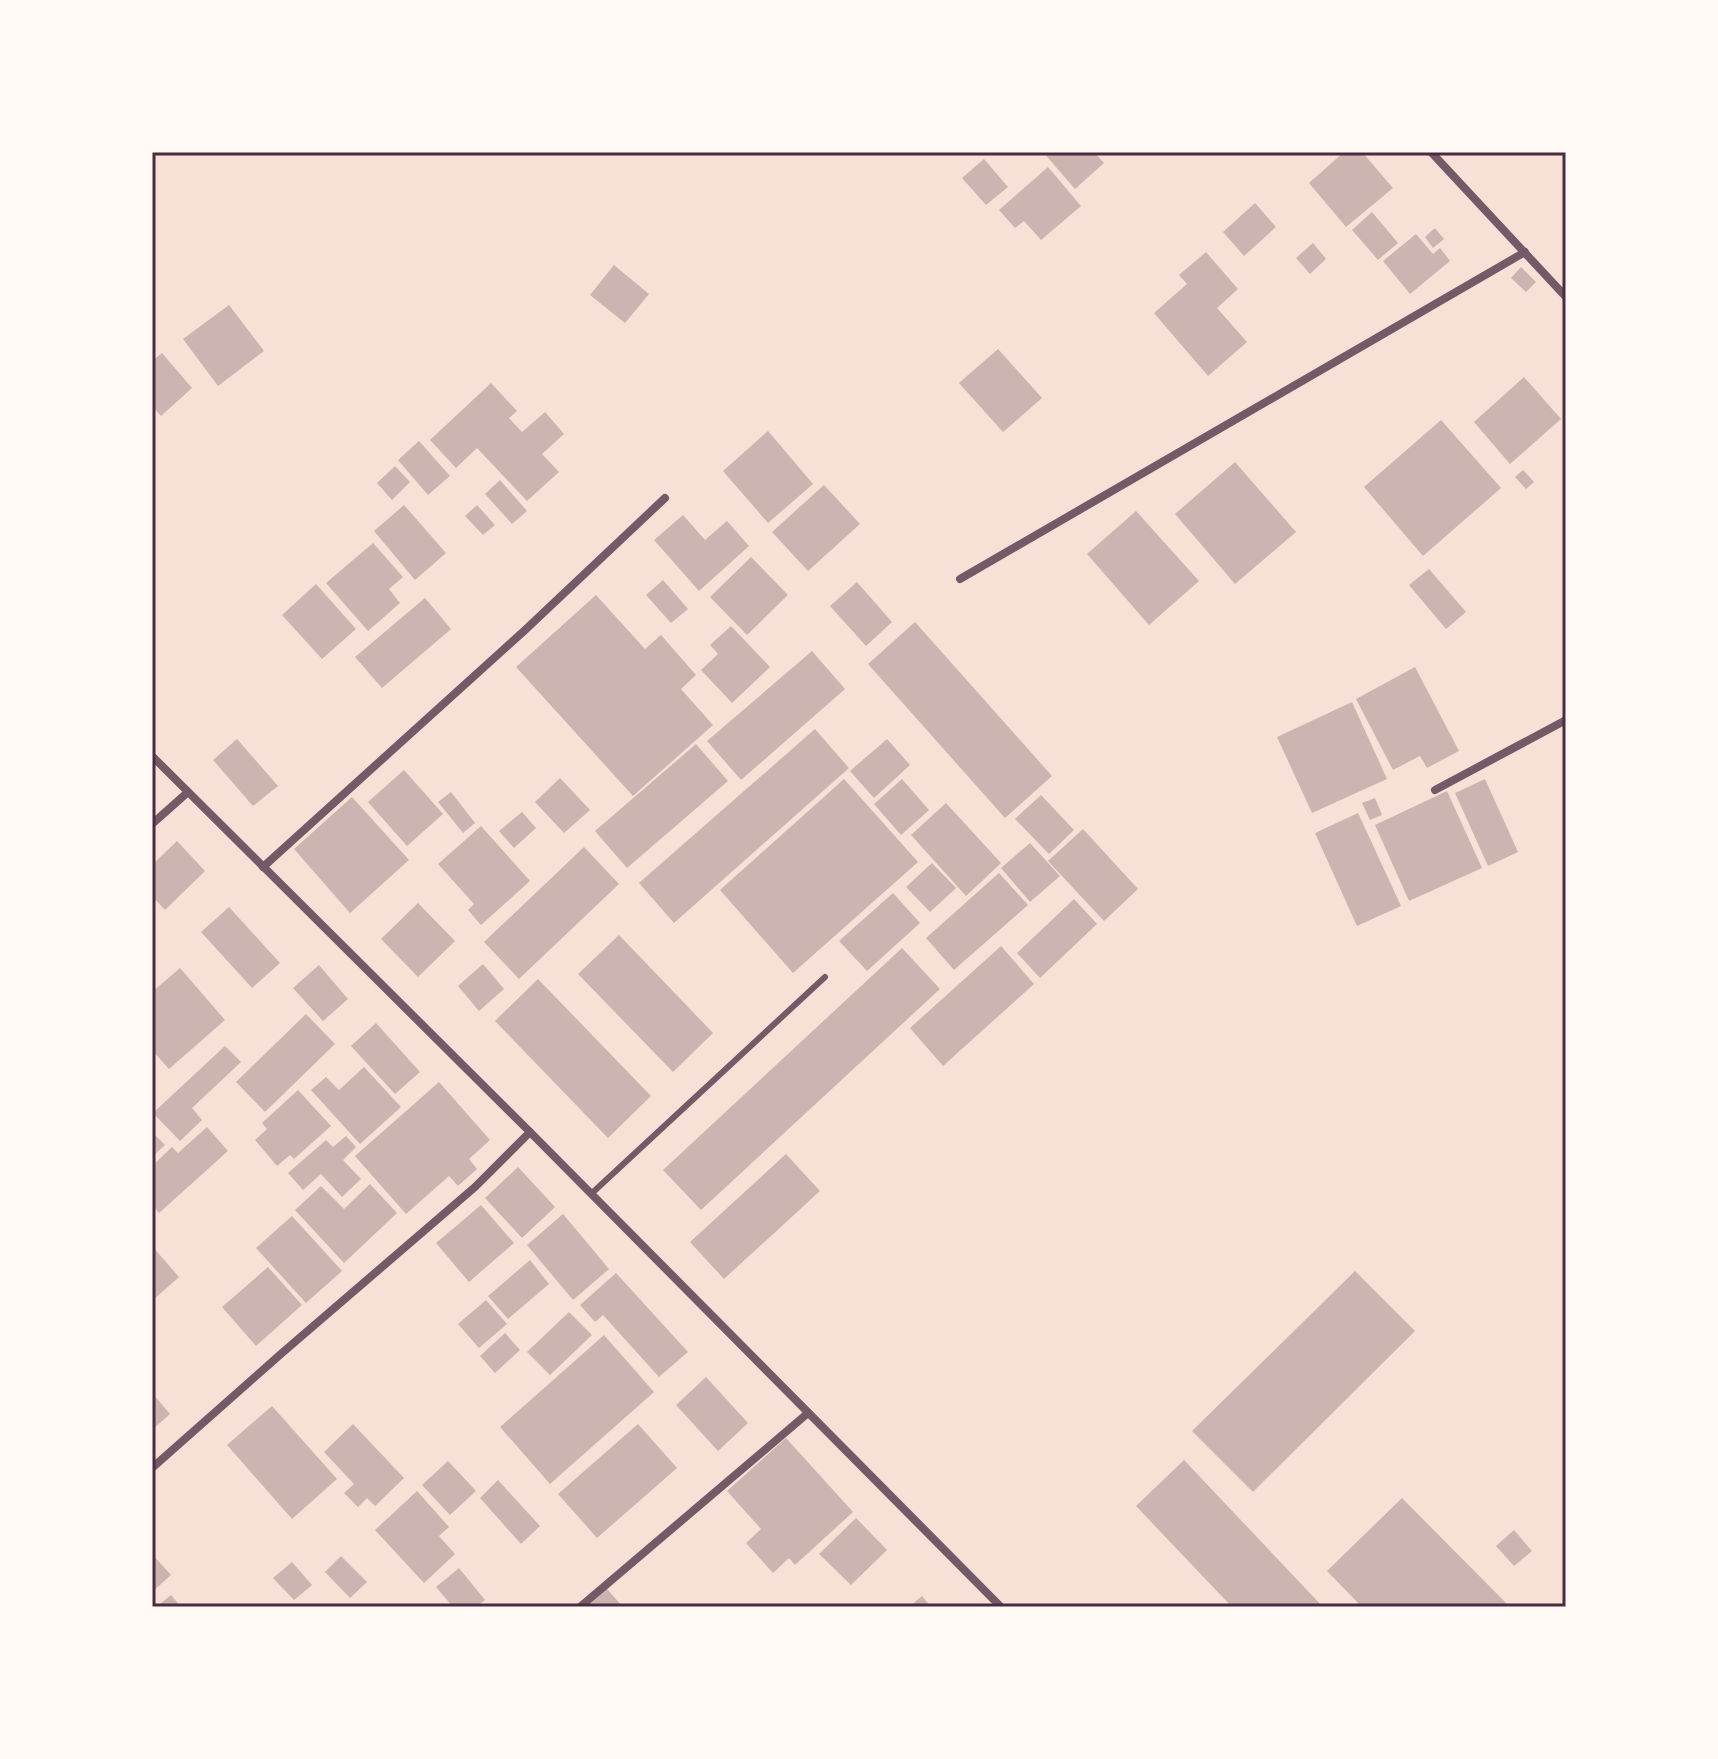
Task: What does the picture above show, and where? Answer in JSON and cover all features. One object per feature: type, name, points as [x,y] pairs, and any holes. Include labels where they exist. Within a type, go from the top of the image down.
[{"type":"street","points":[[1431,152],[1566,297]]},
{"type":"street","points":[[960,579],[1525,252]]},
{"type":"street","points":[[263,867],[524,631],[665,498]]},
{"type":"street","points":[[1435,790],[1566,720]]},
{"type":"street","points":[[152,756],[1001,1607]]},
{"type":"street","points":[[152,824],[188,792]]},
{"type":"street","points":[[152,1468],[475,1187],[530,1132]]},
{"type":"street","points":[[580,1607],[808,1413]]},
{"type":"lane","points":[[591,1194],[825,977]]},
{"type":"building","points":[[1043,152],[1094,152],[1104,163],[1075,189]]},
{"type":"building","points":[[1344,152],[1362,152],[1393,188],[1346,227],[1309,183]]},
{"type":"building","points":[[984,159],[1008,187],[986,205],[962,178]]},
{"type":"building","points":[[1048,167],[1081,206],[1041,240],[1024,221],[1015,228],[999,210]]},
{"type":"building","points":[[1255,203],[1276,227],[1244,256],[1223,232]]},
{"type":"building","points":[[1372,212],[1398,243],[1378,260],[1352,230]]},
{"type":"building","points":[[1435,228],[1444,239],[1433,248],[1425,237]]},
{"type":"building","points":[[1416,234],[1433,254],[1440,248],[1450,261],[1410,294],[1383,261]]},
{"type":"building","points":[[1313,243],[1326,259],[1310,274],[1296,258]]},
{"type":"building","points":[[1206,252],[1238,289],[1217,308],[1247,342],[1208,376],[1154,313],[1187,284],[1179,275]]},
{"type":"building","points":[[614,265],[649,294],[625,323],[590,295]]},
{"type":"building","points":[[1521,267],[1536,282],[1526,292],[1511,278]]},
{"type":"building","points":[[229,305],[264,351],[218,386],[183,339]]},
{"type":"building","points":[[998,349],[1042,398],[1003,432],[959,383]]},
{"type":"building","points":[[162,353],[192,388],[161,416],[152,406],[152,361]]},
{"type":"building","points":[[1524,377],[1561,419],[1510,464],[1474,422]]},
{"type":"building","points":[[491,383],[517,411],[509,418],[522,432],[545,412],[564,434],[542,454],[559,472],[527,501],[477,448],[456,468],[430,440]]},
{"type":"building","points":[[1441,420],[1501,488],[1423,556],[1364,487]]},
{"type":"building","points":[[768,431],[813,484],[768,523],[723,471]]},
{"type":"building","points":[[419,441],[450,476],[428,495],[398,460]]},
{"type":"building","points":[[1235,462],[1296,532],[1235,584],[1175,514]]},
{"type":"building","points":[[395,466],[410,482],[392,500],[377,483]]},
{"type":"building","points":[[1523,470],[1534,482],[1526,489],[1515,477]]},
{"type":"building","points":[[500,480],[527,511],[512,524],[485,494]]},
{"type":"building","points":[[824,485],[860,524],[808,571],[772,532]]},
{"type":"building","points":[[404,505],[446,553],[415,580],[374,531]]},
{"type":"building","points":[[477,505],[495,525],[483,535],[465,516]]},
{"type":"building","points":[[1136,511],[1199,581],[1149,625],[1087,554]]},
{"type":"building","points":[[683,515],[705,540],[727,521],[749,546],[699,591],[654,540]]},
{"type":"building","points":[[373,543],[403,577],[389,589],[400,603],[368,631],[326,583]]},
{"type":"building","points":[[751,557],[788,595],[747,635],[710,597]]},
{"type":"building","points":[[1429,569],[1466,612],[1446,629],[1409,585]]},
{"type":"building","points":[[663,580],[688,609],[671,623],[646,595]]},
{"type":"building","points":[[857,582],[892,622],[866,646],[830,606]]},
{"type":"building","points":[[316,584],[356,629],[322,659],[282,615]]},
{"type":"building","points":[[596,595],[645,649],[661,635],[696,675],[681,689],[713,725],[633,796],[516,667]]},
{"type":"building","points":[[425,598],[451,629],[382,688],[355,657]]},
{"type":"building","points":[[915,622],[1052,776],[1005,818],[868,664]]},
{"type":"building","points":[[731,626],[770,667],[732,703],[701,670],[718,654],[710,645]]},
{"type":"building","points":[[812,651],[845,689],[741,780],[707,741]]},
{"type":"building","points":[[1415,667],[1459,751],[1427,768],[1420,756],[1393,770],[1356,699]]},
{"type":"building","points":[[1352,702],[1387,779],[1312,813],[1277,737]]},
{"type":"building","points":[[815,729],[849,768],[674,923],[639,883]]},
{"type":"building","points":[[237,739],[278,786],[253,806],[213,760]]},
{"type":"building","points":[[887,739],[910,765],[874,798],[850,771]]},
{"type":"building","points":[[696,744],[728,781],[627,868],[595,831]]},
{"type":"building","points":[[404,770],[443,814],[407,846],[368,802]]},
{"type":"building","points":[[560,778],[590,810],[564,833],[535,802]]},
{"type":"building","points":[[844,779],[918,862],[793,973],[720,890]]},
{"type":"building","points":[[902,779],[929,810],[901,835],[874,804]]},
{"type":"building","points":[[1485,779],[1518,852],[1488,866],[1455,793]]},
{"type":"building","points":[[1447,791],[1482,868],[1409,901],[1375,825]]},
{"type":"building","points":[[451,792],[475,823],[463,833],[438,802]]},
{"type":"building","points":[[1041,795],[1074,830],[1049,854],[1015,819]]},
{"type":"building","points":[[352,797],[409,860],[350,913],[294,849]]},
{"type":"building","points":[[1375,798],[1382,815],[1370,820],[1362,803]]},
{"type":"building","points":[[946,803],[1001,863],[966,896],[911,835]]},
{"type":"building","points":[[522,812],[536,828],[514,848],[499,831]]},
{"type":"building","points":[[1358,813],[1401,906],[1357,926],[1315,833]]},
{"type":"building","points":[[481,826],[530,881],[481,925],[468,910],[474,904],[438,864]]},
{"type":"building","points":[[1083,829],[1138,889],[1104,921],[1048,861]]},
{"type":"building","points":[[177,841],[205,871],[165,910],[152,896],[152,865]]},
{"type":"building","points":[[1030,843],[1060,876],[1030,902],[1001,868]]},
{"type":"building","points":[[584,847],[619,884],[519,979],[484,942]]},
{"type":"building","points":[[932,863],[956,888],[930,912],[906,887]]},
{"type":"building","points":[[999,873],[1028,905],[954,970],[926,938]]},
{"type":"building","points":[[893,893],[920,923],[867,971],[839,941]]},
{"type":"building","points":[[1074,899],[1097,924],[1040,978],[1017,953]]},
{"type":"building","points":[[418,903],[455,941],[418,977],[381,939]]},
{"type":"building","points":[[229,907],[280,963],[252,988],[201,932]]},
{"type":"building","points":[[619,935],[713,1033],[673,1072],[578,974]]},
{"type":"building","points":[[1001,946],[1034,984],[943,1066],[910,1028]]},
{"type":"building","points":[[902,948],[940,989],[701,1210],[663,1170]]},
{"type":"building","points":[[483,964],[504,989],[479,1011],[458,986]]},
{"type":"building","points":[[319,965],[348,999],[323,1021],[293,988]]},
{"type":"building","points":[[180,968],[225,1020],[169,1069],[152,1050],[152,992]]},
{"type":"building","points":[[538,979],[651,1096],[608,1138],[495,1021]]},
{"type":"building","points":[[306,1014],[335,1044],[265,1112],[236,1082]]},
{"type":"building","points":[[376,1023],[420,1072],[395,1094],[351,1046]]},
{"type":"building","points":[[225,1046],[241,1062],[192,1108],[202,1120],[180,1141],[153,1113]]},
{"type":"building","points":[[364,1067],[401,1107],[360,1144],[311,1090],[326,1077],[339,1090]]},
{"type":"building","points":[[439,1082],[490,1140],[469,1159],[477,1169],[458,1186],[449,1176],[406,1214],[355,1156]]},
{"type":"building","points":[[298,1090],[331,1126],[294,1159],[290,1155],[277,1166],[255,1140],[267,1129],[262,1123]]},
{"type":"building","points":[[207,1127],[228,1151],[159,1213],[152,1205],[152,1166],[172,1147],[178,1153]]},
{"type":"building","points":[[152,1132],[165,1145],[152,1157]]},
{"type":"building","points":[[346,1136],[356,1147],[343,1160],[361,1179],[342,1197],[321,1174],[303,1190],[288,1173],[326,1140],[333,1147]]},
{"type":"building","points":[[786,1154],[820,1191],[724,1279],[690,1242]]},
{"type":"building","points":[[518,1167],[555,1207],[522,1238],[485,1198]]},
{"type":"building","points":[[370,1184],[397,1213],[344,1263],[295,1210],[321,1186],[344,1209]]},
{"type":"building","points":[[481,1205],[514,1243],[469,1282],[436,1243]]},
{"type":"building","points":[[563,1214],[609,1269],[573,1300],[527,1245]]},
{"type":"building","points":[[292,1216],[342,1271],[306,1303],[256,1248]]},
{"type":"building","points":[[152,1246],[179,1277],[152,1301]]},
{"type":"building","points":[[530,1260],[549,1284],[508,1319],[488,1296]]},
{"type":"building","points":[[268,1267],[302,1305],[256,1346],[222,1307]]},
{"type":"building","points":[[1355,1271],[1415,1331],[1253,1492],[1192,1431]]},
{"type":"building","points":[[616,1273],[688,1352],[659,1377],[603,1315],[595,1322],[580,1305]]},
{"type":"building","points":[[486,1300],[507,1324],[479,1348],[458,1324]]},
{"type":"building","points":[[569,1312],[592,1335],[550,1375],[527,1352]]},
{"type":"building","points":[[505,1333],[520,1350],[495,1373],[480,1356]]},
{"type":"building","points":[[604,1335],[654,1392],[550,1484],[500,1427]]},
{"type":"building","points":[[706,1377],[748,1423],[718,1451],[676,1405]]},
{"type":"building","points":[[152,1393],[170,1414],[152,1430]]},
{"type":"building","points":[[272,1406],[337,1479],[292,1519],[227,1445]]},
{"type":"building","points":[[353,1424],[404,1478],[375,1506],[367,1498],[358,1507],[344,1493],[354,1484],[324,1452]]},
{"type":"building","points":[[638,1424],[677,1468],[597,1538],[558,1494]]},
{"type":"building","points":[[786,1438],[853,1512],[795,1565],[789,1558],[773,1573],[746,1543],[761,1529],[727,1491]]},
{"type":"building","points":[[1184,1460],[1323,1607],[1232,1607],[1136,1506]]},
{"type":"building","points":[[448,1461],[476,1491],[450,1515],[422,1485]]},
{"type":"building","points":[[498,1480],[540,1526],[521,1544],[480,1498]]},
{"type":"building","points":[[417,1491],[449,1527],[439,1536],[455,1554],[424,1583],[375,1530]]},
{"type":"building","points":[[1402,1498],[1510,1607],[1362,1607],[1327,1571]]},
{"type":"building","points":[[856,1518],[887,1550],[851,1585],[819,1554]]},
{"type":"building","points":[[1514,1530],[1532,1551],[1514,1566],[1496,1546]]},
{"type":"building","points":[[152,1554],[171,1575],[152,1592]]},
{"type":"building","points":[[341,1556],[367,1582],[350,1598],[325,1572]]},
{"type":"building","points":[[292,1562],[312,1585],[294,1600],[273,1578]]},
{"type":"building","points":[[459,1568],[485,1600],[476,1607],[453,1607],[436,1587]]},
{"type":"building","points":[[607,1589],[623,1607],[587,1607]]},
{"type":"building","points":[[171,1595],[181,1607],[156,1607]]},
{"type":"building","points":[[922,1596],[931,1607],[909,1607]]}]
